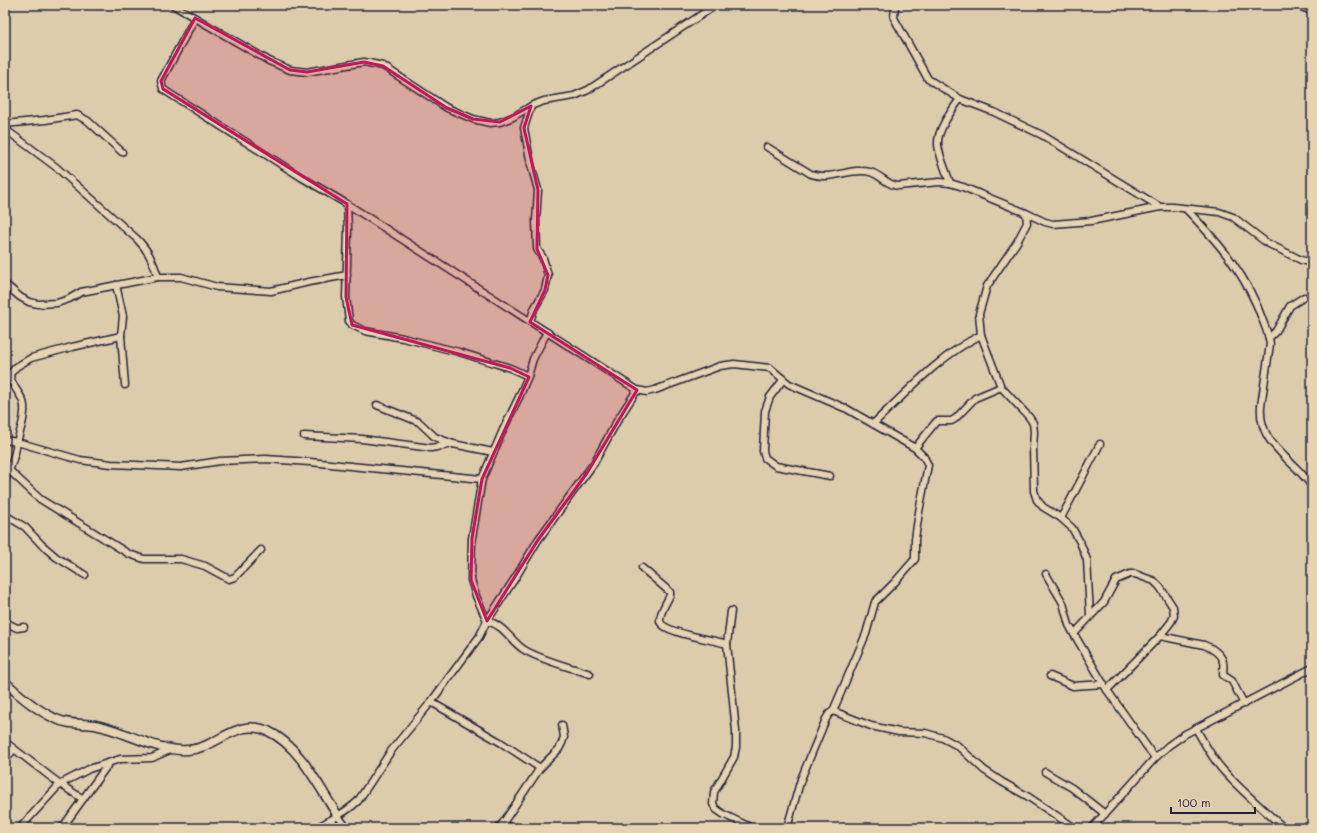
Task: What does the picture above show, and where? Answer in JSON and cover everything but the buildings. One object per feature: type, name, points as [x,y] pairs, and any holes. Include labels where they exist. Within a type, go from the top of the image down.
[{"type":"street","points":[[173,5],[270,61],[290,70],[307,72],[364,62],[383,66],[447,108],[473,119],[490,123],[500,122],[513,117],[531,106],[544,101],[574,96],[588,90],[716,5]]},
{"type":"street","points":[[895,5],[894,18],[928,79],[960,99],[994,112],[1042,135],[1160,207]]},
{"type":"street","points":[[1296,5],[1312,11]]},
{"type":"street","points":[[195,18],[161,81],[163,89],[347,204],[637,390],[647,392],[655,390],[720,366],[734,364],[770,368],[776,371],[783,380],[789,384],[847,409],[915,448],[924,457],[928,465],[919,512],[915,559],[896,582],[875,602],[866,634],[833,711],[826,719],[801,779],[787,828]]},
{"type":"street","points":[[950,183],[938,143],[942,128],[949,114],[960,99]]},
{"type":"street","points":[[530,322],[534,309],[545,290],[548,275],[543,258],[537,249],[536,221],[538,190],[531,165],[524,128],[531,106]]},
{"type":"street","points":[[5,124],[77,115],[88,120],[122,152]]},
{"type":"street","points":[[5,130],[56,168],[136,238],[151,258],[158,276]]},
{"type":"street","points":[[767,147],[811,174],[826,177],[851,172],[871,172],[892,186],[939,182],[950,183],[1053,224],[1091,221],[1160,207],[1173,207],[1226,214],[1233,217],[1267,243],[1301,260],[1312,263]]},
{"type":"street","points":[[347,204],[348,230],[346,297],[347,312],[349,321],[352,325],[365,331],[403,338],[459,352],[510,368],[528,376]]},
{"type":"street","points":[[1186,209],[1218,243],[1239,270],[1259,310],[1269,338],[1270,352],[1260,406],[1264,430],[1273,445],[1312,486]]},
{"type":"street","points":[[1026,212],[1027,223],[1017,242],[987,286],[979,314],[981,335],[1001,387],[1033,423],[1034,491],[1037,500],[1043,507],[1061,518],[1072,528],[1080,542],[1087,560],[1090,615]]},
{"type":"street","points":[[5,284],[20,297],[29,302],[38,304],[58,303],[81,292],[158,276],[181,277],[217,287],[271,291],[347,275]]},
{"type":"street","points":[[116,285],[123,316],[121,336],[125,385]]},
{"type":"street","points":[[1269,338],[1276,331],[1290,306],[1304,297]]},
{"type":"street","points":[[487,621],[471,580],[472,538],[482,479],[546,332]]},
{"type":"street","points":[[873,424],[946,356],[965,343],[981,335]]},
{"type":"street","points":[[5,480],[10,471],[16,451],[23,418],[23,401],[10,377],[10,374],[16,367],[31,358],[121,336]]},
{"type":"street","points":[[783,380],[770,397],[765,411],[763,451],[765,458],[776,466],[830,476]]},
{"type":"street","points":[[915,448],[935,423],[938,421],[951,421],[976,398],[1001,387]]},
{"type":"street","points":[[316,828],[352,807],[358,801],[391,751],[431,702],[479,636],[487,621],[518,575],[538,540],[587,473],[637,390]]},
{"type":"street","points":[[377,405],[419,422],[435,437],[453,444],[493,452]]},
{"type":"street","points":[[304,436],[362,439],[431,448],[453,444]]},
{"type":"street","points":[[5,440],[80,460],[111,464],[181,467],[220,461],[266,459],[482,479]]},
{"type":"street","points":[[1061,518],[1100,444]]},
{"type":"street","points":[[10,471],[40,499],[138,558],[181,559],[205,566],[229,579],[235,577],[261,550]]},
{"type":"street","points":[[5,514],[25,527],[56,557],[85,575]]},
{"type":"street","points":[[642,568],[664,585],[670,592],[661,615],[661,624],[684,634],[727,644]]},
{"type":"street","points":[[1046,574],[1063,603],[1069,625],[1107,690],[1155,758]]},
{"type":"street","points":[[1074,634],[1090,615],[1104,602],[1116,580],[1130,574],[1135,574],[1154,581],[1160,587],[1172,607],[1174,616],[1171,622],[1160,636],[1107,690]]},
{"type":"street","points":[[731,611],[727,644],[736,731],[736,747],[734,757],[714,792],[713,804],[716,809],[723,814],[752,828]]},
{"type":"street","points":[[487,621],[495,623],[501,627],[514,642],[535,655],[590,674]]},
{"type":"street","points":[[5,622],[17,628],[24,627]]},
{"type":"street","points":[[1160,636],[1204,645],[1210,648],[1222,658],[1223,675],[1232,681],[1244,704]]},
{"type":"street","points":[[1092,828],[1155,758],[1174,742],[1312,668]]},
{"type":"street","points":[[1050,676],[1073,686],[1104,684]]},
{"type":"street","points":[[5,682],[38,710],[55,719],[65,723],[95,726],[172,749],[188,750],[204,747],[232,731],[245,727],[257,727],[268,731],[281,739],[294,750],[347,828]]},
{"type":"street","points":[[431,702],[500,742],[540,768]]},
{"type":"street","points":[[833,711],[871,726],[899,732],[925,734],[943,738],[958,746],[984,770],[1075,828]]},
{"type":"street","points":[[510,828],[501,826],[540,768],[562,743],[564,737],[562,725]]},
{"type":"street","points":[[1196,729],[1214,759],[1239,787],[1284,828]]},
{"type":"street","points":[[5,742],[60,784],[83,799]]},
{"type":"street","points":[[5,760],[14,749]]},
{"type":"street","points":[[20,828],[60,784],[89,769],[120,759],[152,758],[172,749]]},
{"type":"street","points":[[62,828],[109,763]]},
{"type":"street","points":[[1045,772],[1072,788],[1105,814]]},
{"type":"highlighted area","points":[[195,18],[290,70],[307,72],[364,62],[383,66],[447,108],[473,119],[500,122],[531,106],[524,128],[538,190],[537,249],[548,275],[545,290],[530,322],[637,390],[587,473],[538,540],[487,621],[471,580],[472,538],[482,479],[529,377],[510,368],[352,325],[346,297],[347,204],[163,89],[161,81]]}]
